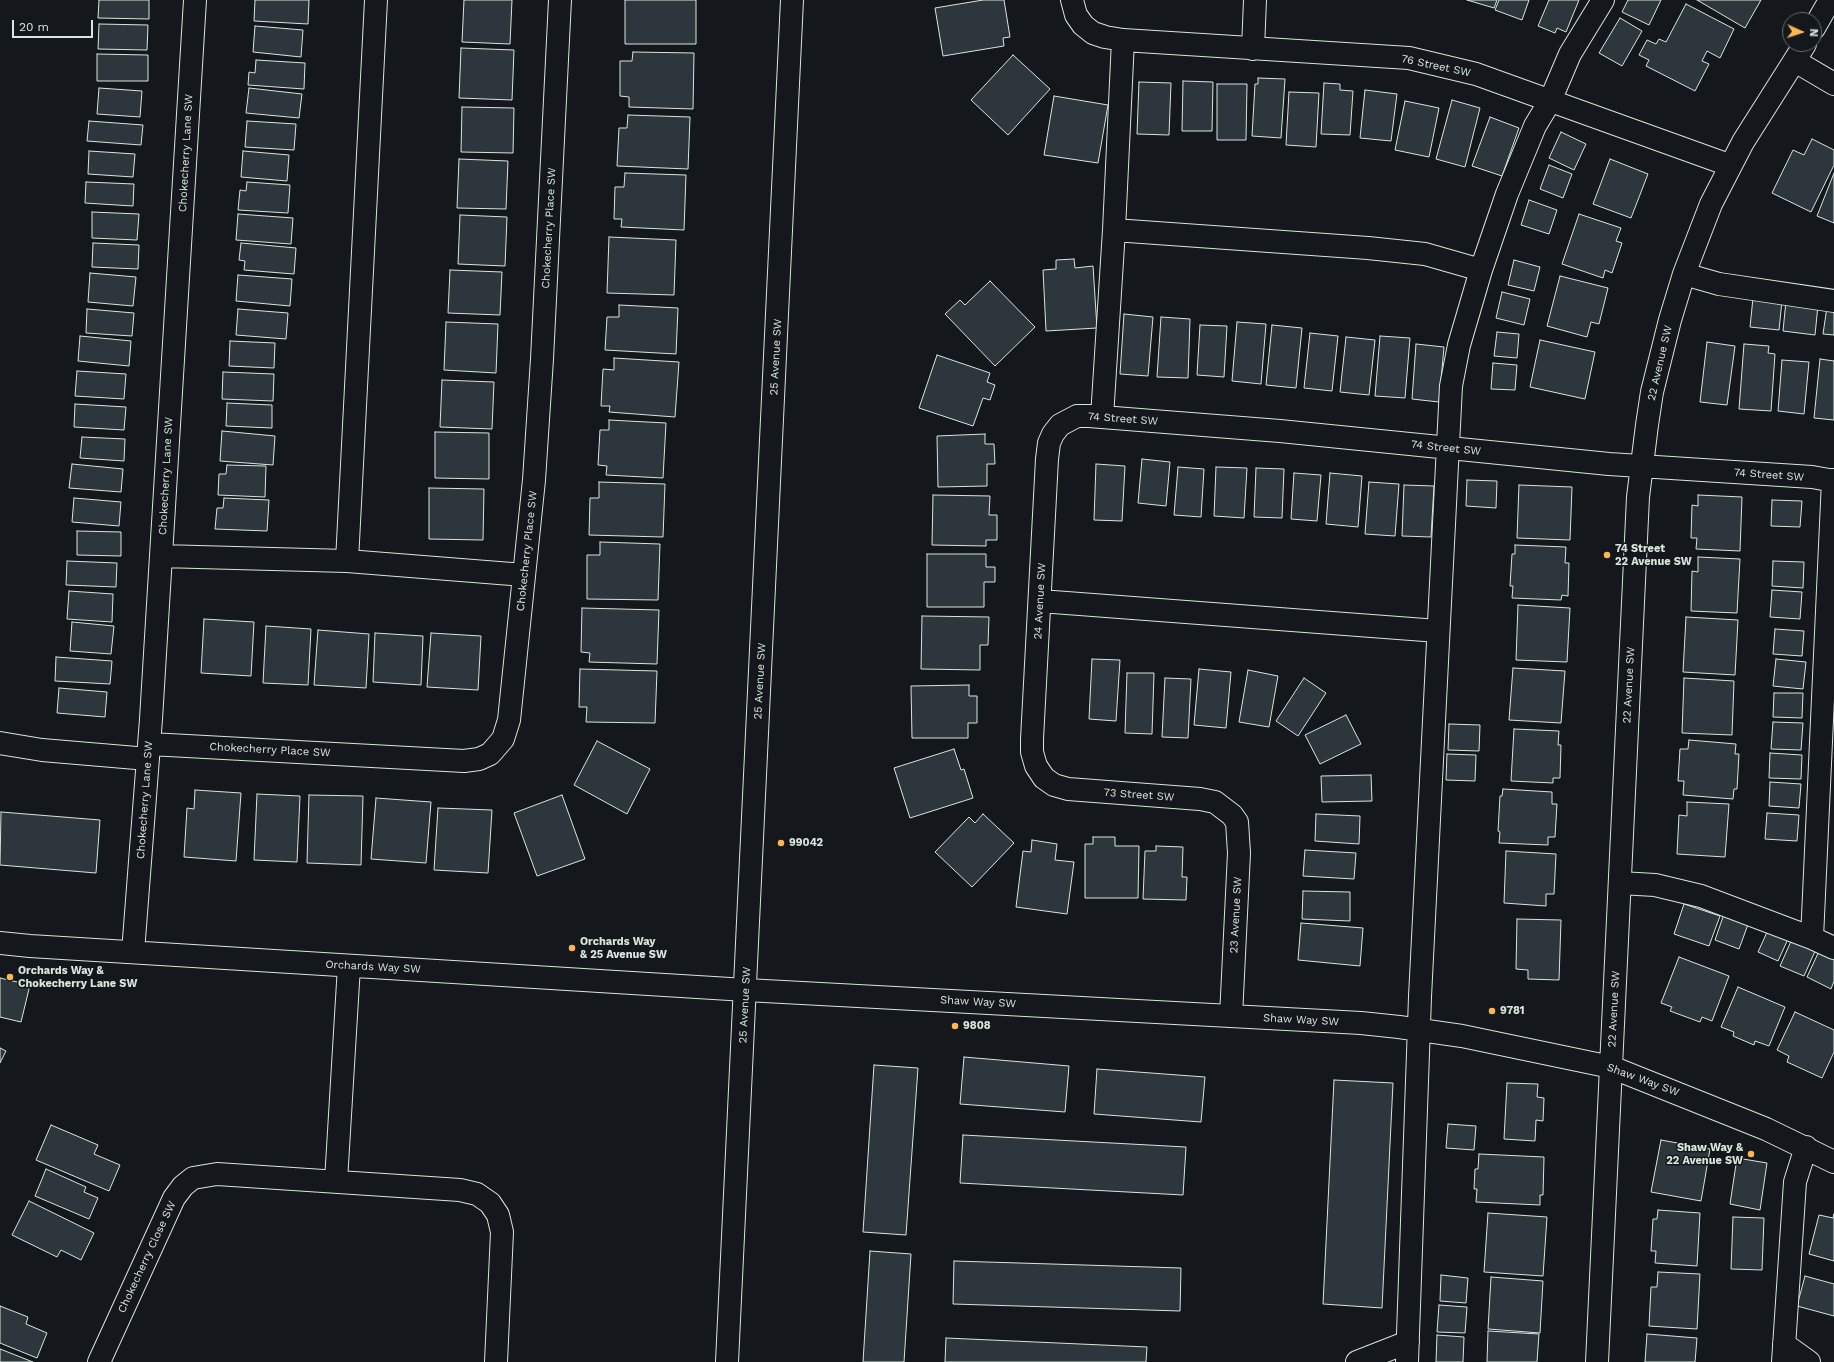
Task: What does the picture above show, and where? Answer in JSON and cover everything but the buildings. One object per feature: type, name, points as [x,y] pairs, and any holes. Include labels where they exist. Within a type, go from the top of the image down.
[{"type":"street","name":"Chokecherry Lane SW","points":[[133,952],[149,751],[195,0]]},
{"type":"street","points":[[347,561],[376,0]]},
{"type":"street","name":"Chokecherry Place SW","points":[[0,743],[42,750],[149,751],[464,761],[479,759],[490,754],[504,739],[509,720],[534,480],[542,360],[560,0]]},
{"type":"street","name":"25 Avenue SW","points":[[727,1362],[746,990],[792,0]]},
{"type":"street","name":"76 Street SW","points":[[1072,0],[1076,15],[1083,25],[1093,33],[1123,40],[1409,58],[1476,74],[1729,165]]},
{"type":"street","points":[[1253,49],[1256,0]]},
{"type":"street","points":[[1356,1362],[1408,1352],[1421,989],[1447,448],[1452,379],[1459,344],[1480,270],[1507,194],[1535,126],[1550,101],[1570,54],[1603,0]]},
{"type":"street","points":[[1822,14],[1830,0]]},
{"type":"street","points":[[1102,417],[1114,230],[1123,40]]},
{"type":"street","points":[[1800,53],[1834,84]]},
{"type":"street","name":"22 Avenue SW","points":[[1597,1362],[1638,497],[1652,392],[1661,354],[1684,274],[1710,204],[1729,165],[1800,53]]},
{"type":"street","points":[[1114,230],[1368,248],[1425,254],[1480,270]]},
{"type":"street","points":[[1684,274],[1719,284],[1834,301]]},
{"type":"street","name":"74 Street SW","points":[[1060,425],[1069,419],[1078,416],[1102,417],[1280,431],[1642,466],[1812,477],[1833,480]]},
{"type":"street","name":"24 Avenue SW","points":[[1044,778],[1036,766],[1032,752],[1047,459],[1051,438],[1060,425]]},
{"type":"street","points":[[1812,938],[1833,480]]},
{"type":"street","points":[[161,556],[347,561],[524,575]]},
{"type":"street","points":[[1040,601],[1438,631]]},
{"type":"street","name":"73 Street SW","points":[[1044,778],[1054,785],[1076,790],[1200,799],[1215,802],[1232,815]]},
{"type":"street","name":"23 Avenue SW","points":[[1231,1016],[1239,853],[1237,822],[1232,815]]},
{"type":"street","points":[[1620,883],[1655,885],[1701,896],[1812,938],[1834,948]]},
{"type":"street","name":"Orchards Way SW","points":[[0,943],[746,990]]},
{"type":"street","points":[[336,1181],[349,966]]},
{"type":"street","name":"Shaw Way SW","points":[[746,990],[1361,1023],[1420,1030],[1528,1049],[1611,1067],[1706,1104],[1806,1147],[1834,1162]]},
{"type":"street","points":[[1806,1147],[1795,1182],[1783,1353],[1810,1362]]},
{"type":"street","name":"Chokecherry Close SW","points":[[99,1362],[174,1198],[183,1186],[193,1178],[217,1174],[460,1190],[477,1194],[490,1203],[498,1216],[502,1232],[496,1362]]},
{"type":"place","name":"74 Street 22 Avenue SW","points":[[1607,555]]},
{"type":"place","name":"99042","points":[[781,843]]},
{"type":"place","name":"Orchards Way & 25 Avenue SW","points":[[572,948]]},
{"type":"place","name":"Orchards Way & Chokecherry Lane SW","points":[[10,977]]},
{"type":"place","name":"9781","points":[[1492,1011]]},
{"type":"place","name":"9808","points":[[955,1026]]},
{"type":"place","name":"Shaw Way & 22 Avenue SW","points":[[1751,1154]]}]
